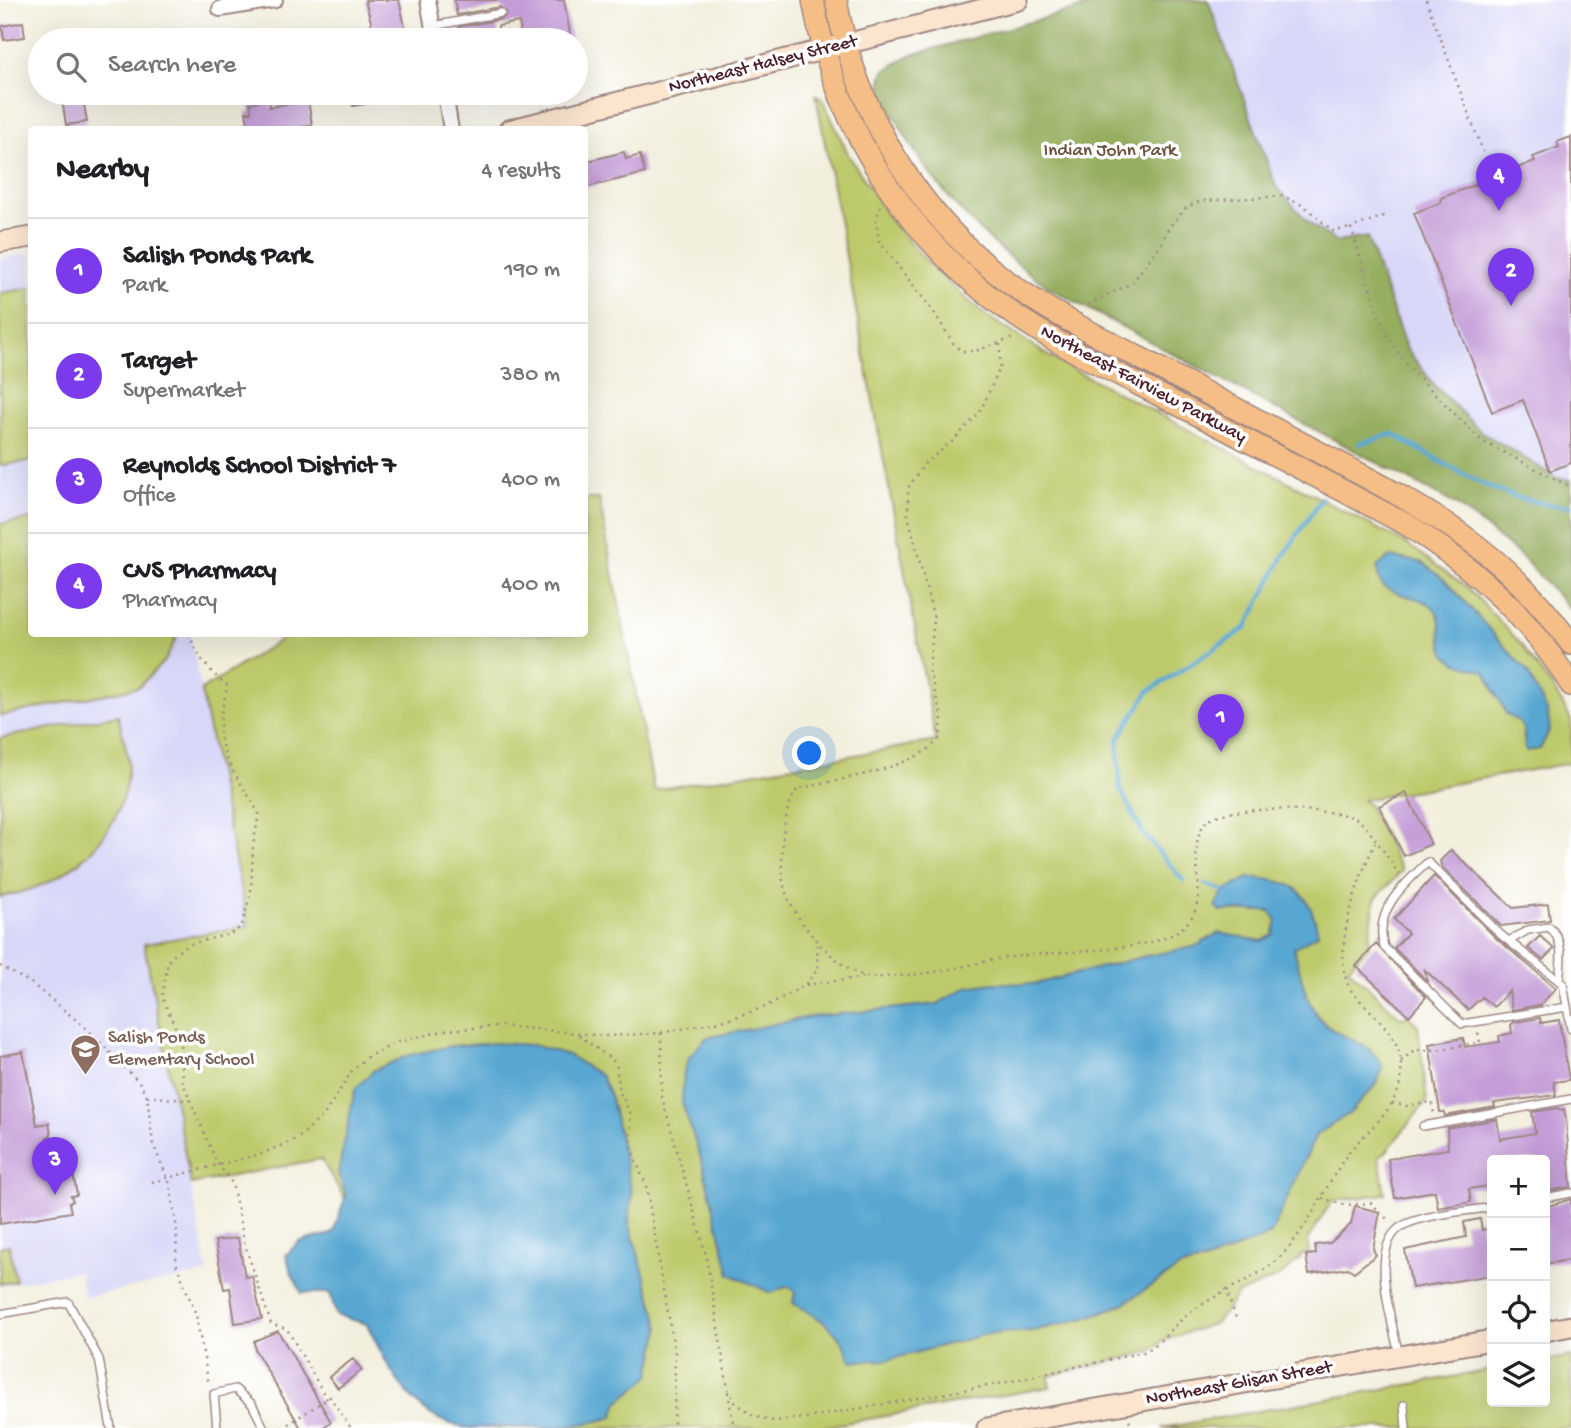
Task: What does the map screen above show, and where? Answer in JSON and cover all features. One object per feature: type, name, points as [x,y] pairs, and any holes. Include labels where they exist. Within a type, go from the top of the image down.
[{"type":"main road","name":"Northeast Fairview Parkway","points":[[813,0],[825,49],[848,115],[891,192],[954,266],[1029,325],[1409,526],[1441,546],[1505,600],[1539,640],[1571,685]]},
{"type":"main road","name":"Northeast Fairview Parkway","points":[[836,0],[860,84],[896,159],[937,213],[995,271],[1057,314],[1429,510],[1495,559],[1527,591],[1571,644]]},
{"type":"main road","name":"Northeast Halsey Street","points":[[525,126],[1018,0]]},
{"type":"main road","points":[[0,243],[28,238]]},
{"type":"main road","points":[[1550,1330],[1571,1326]]},
{"type":"main road","name":"Northeast Glisan Street","points":[[986,1428],[1487,1341]]},
{"type":"street","points":[[220,9],[275,0]]},
{"type":"street","points":[[428,0],[433,28]]},
{"type":"street","points":[[447,105],[450,126]]},
{"type":"lane","points":[[451,28],[501,13]]},
{"type":"lane","points":[[1567,1007],[1462,1024],[1384,947],[1381,936],[1390,903],[1405,883],[1428,862],[1509,942],[1563,985],[1567,1007],[1571,1029]]},
{"type":"lane","points":[[1509,942],[1528,930],[1549,928],[1557,934],[1560,945],[1559,981]]},
{"type":"lane","points":[[1423,1126],[1571,1099]]},
{"type":"lane","points":[[1550,1197],[1571,1194]]},
{"type":"lane","points":[[1399,1356],[1383,1271],[1384,1254],[1396,1229],[1417,1220],[1487,1208]]},
{"type":"lane","points":[[0,1314],[68,1302],[99,1359],[111,1428]]},
{"type":"lane","points":[[216,1428],[214,1394],[236,1390],[252,1404],[264,1428]]},
{"type":"lane","points":[[1404,1405],[1406,1428]]},
{"type":"path","points":[[1426,0],[1483,152]]},
{"type":"path","points":[[891,192],[880,204],[876,221],[879,241],[935,314],[955,346],[962,351],[976,351],[1013,338]]},
{"type":"path","points":[[1088,304],[1132,283],[1169,227],[1187,207],[1201,201],[1283,196],[1304,206],[1333,231],[1351,228],[1384,216]]},
{"type":"path","points":[[1351,228],[1378,313],[1394,348],[1412,372],[1482,441],[1571,487]]},
{"type":"path","points":[[868,977],[817,943],[790,905],[784,886],[785,821],[790,800],[798,789],[904,762],[923,754],[940,738],[942,718],[929,670],[934,619],[908,515],[908,488],[925,463],[954,440],[981,412],[1000,368],[1000,344]]},
{"type":"path","points":[[191,637],[215,677],[228,686],[219,738],[226,762],[259,814],[253,845],[251,893],[241,927],[230,934],[193,943],[168,961],[162,987],[164,1008],[181,1040],[183,1083],[217,1163],[232,1183],[245,1245],[271,1324],[287,1329],[327,1399]]},
{"type":"path","points":[[804,985],[960,970],[1003,958],[1138,943],[1168,936],[1190,923],[1198,902],[1199,836],[1205,822],[1216,814],[1236,809],[1325,810],[1356,818],[1368,827],[1375,843],[1405,883]]},
{"type":"path","points":[[728,1389],[744,1411],[775,1421],[1011,1381],[1144,1352],[1158,1345],[1180,1321],[1201,1304],[1276,1261],[1296,1239],[1347,1155],[1392,1103],[1401,1074],[1397,1044],[1375,1014],[1353,993],[1342,969],[1355,895],[1375,843]]},
{"type":"path","points":[[152,1182],[217,1163],[261,1154],[298,1138],[324,1115],[352,1071],[367,1057],[398,1042],[474,1027],[535,1027],[607,1036],[661,1032],[730,1019],[765,1007],[804,985],[818,969],[817,943]]},
{"type":"path","points":[[0,966],[31,983],[86,1028],[139,1082],[147,1096],[153,1143],[170,1184],[177,1229],[176,1263],[196,1315],[209,1384],[214,1394]]},
{"type":"path","points":[[1401,1061],[1407,1053],[1414,1050],[1437,1050],[1480,1042],[1476,1022]]},
{"type":"path","points":[[661,1032],[662,1097],[706,1255],[734,1428]]},
{"type":"path","points":[[576,1033],[616,1063],[621,1093],[630,1112],[631,1149],[646,1185],[674,1353],[674,1428]]},
{"type":"path","points":[[147,1096],[192,1101]]},
{"type":"path","points":[[1392,1103],[1406,1106],[1432,1102],[1436,1124]]},
{"type":"path","points":[[1322,1198],[1345,1205],[1371,1203],[1379,1207],[1396,1229]]},
{"type":"path","points":[[1226,1289],[1236,1318]]},
{"type":"path","points":[[282,1428],[330,1397],[351,1428]]},
{"type":"shaded area","points":[[1208,0],[1569,0],[1571,480],[1557,478],[1480,431],[1435,386],[1406,348],[1367,237],[1337,242],[1310,224],[1276,187]]},
{"type":"shaded area","points":[[28,253],[28,637],[191,637],[248,926],[144,945],[208,1273],[84,1297],[79,1271],[0,1286],[0,258]]},
{"type":"green space","name":"Indian John Park","points":[[1109,0],[1208,0],[1276,187],[1310,224],[1337,242],[1367,237],[1406,348],[1435,386],[1480,431],[1557,478],[1571,480],[1571,610],[1522,557],[1457,505],[1051,289],[1004,253],[942,190],[908,141],[886,99],[881,82],[884,71],[908,56]]},
{"type":"green space","points":[[816,95],[822,98],[849,156],[891,221],[936,272],[984,314],[1057,361],[1407,544],[1470,590],[1519,642],[1555,691],[1571,720],[1571,763],[1362,800],[1368,804],[1402,871],[1375,899],[1368,947],[1348,968],[1402,1019],[1407,1015],[1418,1025],[1427,1101],[1385,1153],[1379,1156],[1385,1194],[1332,1201],[1308,1239],[1309,1253],[1300,1256],[1300,1259],[1278,1277],[1238,1294],[1216,1323],[1163,1341],[1150,1352],[1049,1376],[1050,1387],[817,1428],[483,1428],[321,1159],[191,1184],[144,944],[248,926],[201,690],[285,637],[588,637],[588,499],[599,499],[654,790],[936,741]]},
{"type":"green space","points":[[28,288],[28,461],[0,465],[0,293]]},
{"type":"green space","points":[[28,519],[28,637],[177,637],[166,659],[139,687],[0,716],[0,524]]},
{"type":"green space","points":[[118,715],[128,768],[124,793],[115,817],[103,837],[87,855],[68,870],[47,882],[0,897],[0,738]]},
{"type":"green space","points":[[9,1245],[16,1281],[0,1284],[0,1247]]},
{"type":"green space","points":[[1571,1356],[1571,1428],[1162,1428],[1487,1371],[1487,1407],[1550,1407],[1550,1360]]},
{"type":"water","points":[[1390,557],[1421,562],[1445,580],[1527,671],[1547,711],[1550,729],[1540,749],[1526,751],[1522,726],[1507,715],[1485,672],[1449,658],[1443,648],[1440,621],[1434,609],[1421,600],[1394,592],[1381,583],[1378,566]]},
{"type":"water","points":[[1248,878],[1287,884],[1304,896],[1310,906],[1318,934],[1294,948],[1310,1004],[1328,1026],[1372,1052],[1383,1068],[1376,1085],[1350,1113],[1316,1135],[1271,1234],[1207,1261],[1181,1267],[1121,1305],[1082,1319],[1033,1331],[987,1334],[888,1360],[851,1361],[842,1341],[828,1326],[793,1303],[795,1292],[788,1286],[771,1293],[730,1274],[702,1162],[682,1102],[684,1071],[690,1056],[706,1038],[809,1017],[937,1004],[967,987],[993,983],[1035,984],[1146,956],[1194,947],[1219,933],[1262,941],[1273,935],[1277,921],[1270,911],[1220,911],[1215,906],[1224,891]]},
{"type":"water","points":[[494,1043],[533,1045],[568,1055],[601,1076],[611,1098],[632,1194],[629,1223],[660,1327],[650,1376],[618,1402],[613,1417],[547,1427],[470,1428],[450,1424],[418,1405],[405,1391],[394,1376],[367,1324],[336,1315],[330,1293],[302,1293],[292,1274],[286,1255],[299,1242],[334,1231],[346,1195],[338,1173],[355,1089],[374,1070],[410,1055],[451,1046]]},
{"type":"building","points":[[365,0],[399,0],[405,28],[373,28]]},
{"type":"building","points":[[454,0],[564,0],[569,28],[520,28],[519,22],[498,28],[459,28],[502,19],[507,13],[500,7],[457,15]]},
{"type":"building","points":[[23,22],[25,37],[4,40],[2,26]]},
{"type":"building","points":[[63,105],[84,105],[87,122],[66,125]]},
{"type":"building","points":[[250,105],[309,105],[312,125],[248,126],[246,112],[251,112]]},
{"type":"building","points":[[1571,137],[1571,463],[1550,471],[1523,400],[1492,412],[1414,213],[1442,202],[1441,198],[1535,161],[1533,157],[1559,147],[1557,142]]},
{"type":"building","points":[[624,152],[626,159],[640,155],[645,173],[588,187],[588,161]]},
{"type":"building","points":[[1406,793],[1431,844],[1404,856],[1379,806]]},
{"type":"building","points":[[1451,850],[1513,908],[1548,904],[1550,920],[1501,926],[1442,867],[1440,861]]},
{"type":"building","points":[[1434,876],[1497,939],[1556,988],[1540,1005],[1512,1010],[1509,991],[1494,1007],[1482,997],[1468,1010],[1425,970],[1427,981],[1394,948],[1408,933],[1394,919]]},
{"type":"building","points":[[1540,936],[1554,949],[1543,960],[1528,948]]},
{"type":"building","points":[[1376,944],[1426,997],[1409,1016],[1356,966]]},
{"type":"building","points":[[1540,1018],[1541,1023],[1559,1020],[1569,1080],[1554,1082],[1556,1095],[1494,1103],[1495,1107],[1445,1116],[1444,1112],[1440,1112],[1429,1044],[1463,1038],[1465,1047],[1500,1042],[1499,1036],[1512,1033],[1511,1025],[1514,1022]]},
{"type":"building","points":[[23,1052],[37,1125],[49,1123],[51,1135],[47,1137],[54,1171],[67,1168],[67,1174],[73,1173],[77,1195],[71,1196],[71,1212],[0,1224],[0,1056]]},
{"type":"building","points":[[1564,1109],[1571,1187],[1550,1190],[1550,1155],[1487,1155],[1487,1186],[1469,1189],[1471,1202],[1438,1208],[1435,1191],[1395,1198],[1388,1159],[1448,1149],[1447,1128],[1497,1119],[1500,1139],[1535,1133],[1532,1112]]},
{"type":"building","points":[[1571,1199],[1569,1260],[1550,1263],[1550,1205]]},
{"type":"building","points":[[1355,1206],[1380,1212],[1373,1249],[1376,1255],[1354,1272],[1348,1268],[1309,1274],[1306,1255],[1316,1254],[1315,1245],[1330,1243],[1351,1224]]},
{"type":"building","points":[[1480,1219],[1482,1230],[1487,1229],[1487,1276],[1412,1288],[1405,1250],[1466,1237],[1464,1222]]},
{"type":"building","points":[[238,1238],[245,1277],[252,1276],[262,1319],[235,1323],[230,1288],[224,1289],[215,1241]]},
{"type":"building","points":[[278,1331],[331,1422],[322,1428],[301,1428],[255,1350],[254,1341]]},
{"type":"building","points":[[353,1359],[362,1370],[338,1388],[329,1377]]},
{"type":"waterway","points":[[1359,444],[1393,434],[1478,482],[1500,491],[1523,499],[1571,506]]},
{"type":"waterway","points":[[1183,880],[1143,833],[1120,789],[1118,739],[1149,691],[1246,628],[1284,555],[1322,498]]},
{"type":"waterway","points":[[1205,884],[1224,891]]},
{"type":"place","name":"CVS Pharmacy","points":[[1499,211]]},
{"type":"place","name":"Target","points":[[1511,306]]},
{"type":"place","name":"Salish Ponds Park","points":[[1221,752]]},
{"type":"place","name":"Salish Ponds Elementary School","points":[[85,1076]]},
{"type":"place","name":"Reynolds School District 7","points":[[55,1195]]}]
